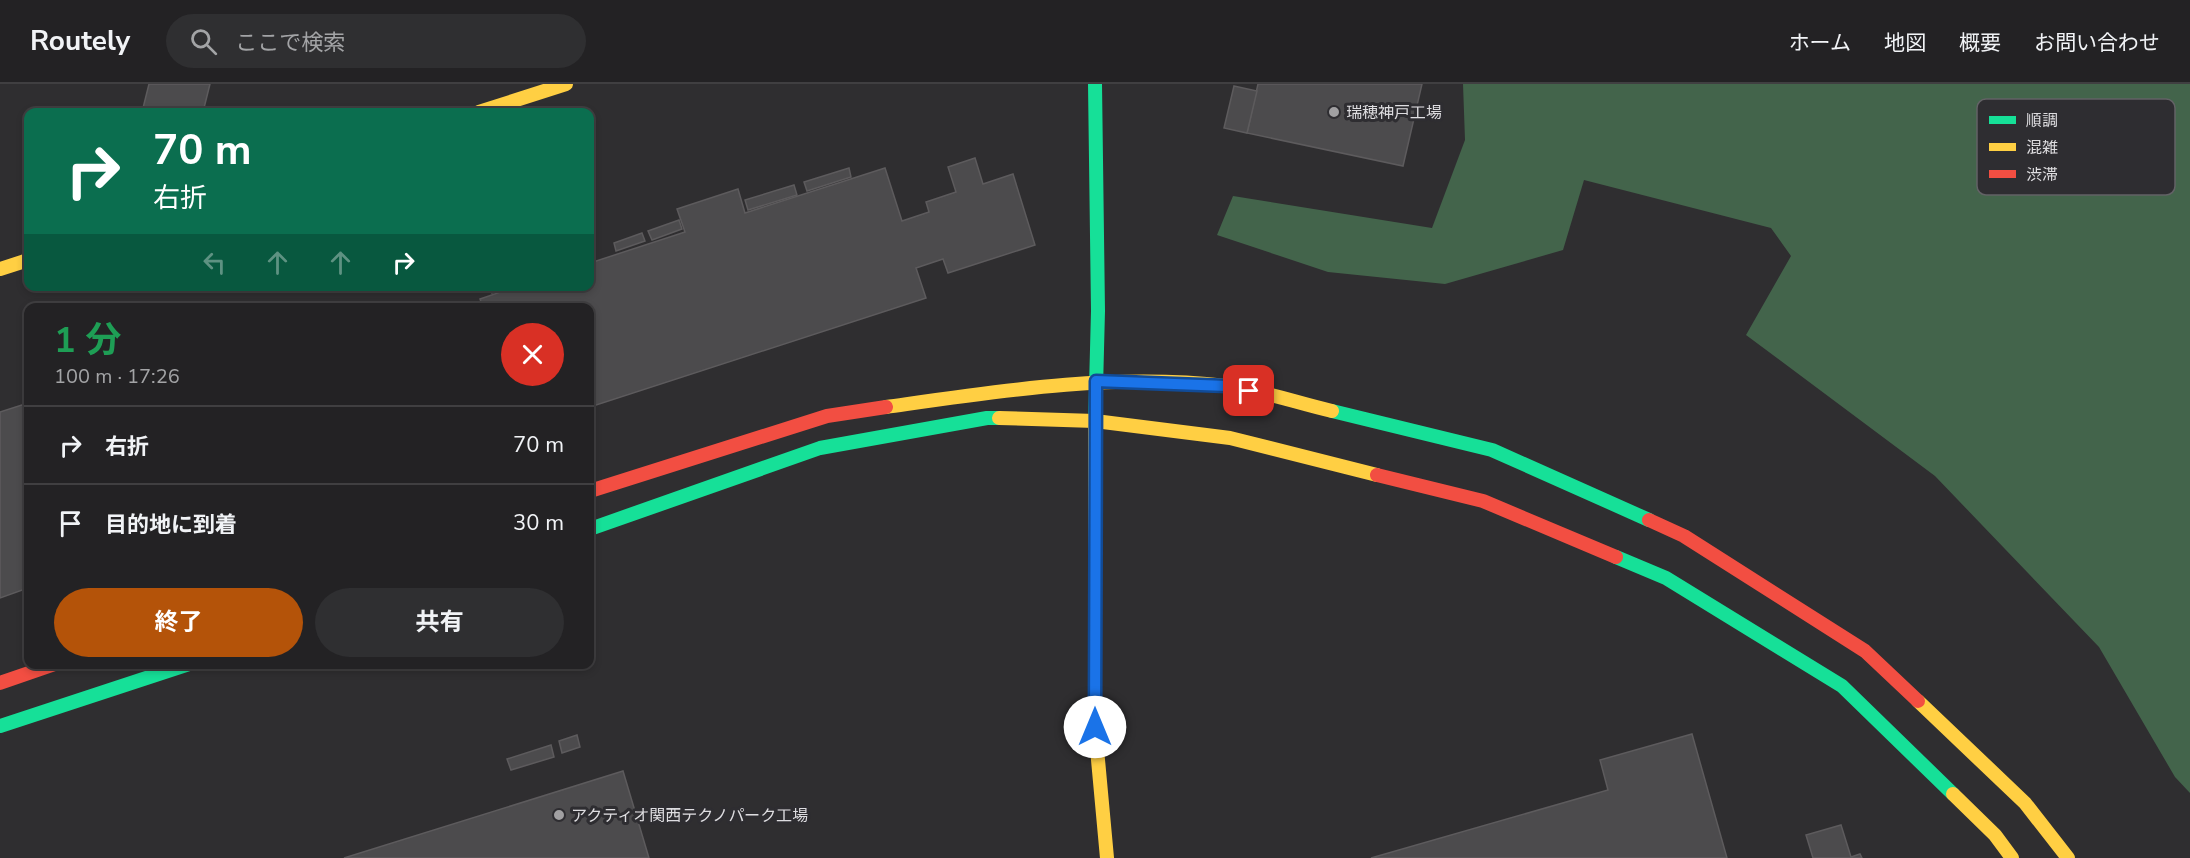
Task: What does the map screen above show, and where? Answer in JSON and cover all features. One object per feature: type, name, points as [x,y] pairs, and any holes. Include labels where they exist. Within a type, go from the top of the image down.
[{"type":"street","points":[[491,108],[566,84]]},
{"type":"street","points":[[1095,84],[1098,311],[1095,421],[1095,727],[1107,858]]},
{"type":"street","points":[[0,269],[24,261]]},
{"type":"street","points":[[594,490],[827,416],[1005,390],[1096,381],[1227,386],[1492,450],[1684,536],[1865,651],[2025,803],[2068,858]]},
{"type":"street","points":[[594,528],[820,448],[987,418],[1095,421],[1230,438],[1483,501],[1666,578],[1842,686],[1995,835],[2012,858]]},
{"type":"street","points":[[0,683],[41,669]]},
{"type":"street","points":[[0,726],[174,669]]},
{"type":"green space","points":[[1463,84],[2190,84],[2190,793],[2175,777],[2099,647],[1935,476],[1746,335],[1791,256],[1771,228],[1584,180],[1563,250],[1445,284],[1328,272],[1217,235],[1233,196],[1432,228],[1465,140]]},
{"type":"building","points":[[149,84],[210,84],[204,108],[143,108]]},
{"type":"building","name":"瑞穂神戸工場","points":[[1258,84],[1422,84],[1403,166],[1247,133]]},
{"type":"building","points":[[1234,86],[1257,91],[1247,133],[1224,128]]},
{"type":"building","points":[[975,158],[983,184],[1013,174],[1035,245],[948,273],[943,259],[916,268],[926,298],[594,406],[594,303],[481,303],[480,299],[503,291],[594,291],[594,262],[685,232],[677,209],[738,189],[745,213],[885,168],[902,221],[929,212],[926,202],[956,192],[948,167]]},
{"type":"building","points":[[849,168],[851,177],[807,191],[804,182]]},
{"type":"building","points":[[794,185],[797,195],[748,210],[745,200]]},
{"type":"building","points":[[679,220],[682,229],[652,240],[648,231]]},
{"type":"building","points":[[642,233],[645,241],[616,251],[614,243]]},
{"type":"building","points":[[24,404],[24,589],[0,598],[0,412]]},
{"type":"building","points":[[1692,734],[1727,858],[1371,858],[1608,790],[1600,760]]},
{"type":"building","points":[[577,735],[580,747],[562,753],[559,741]]},
{"type":"building","points":[[551,745],[554,757],[511,770],[507,759]]},
{"type":"building","name":"アクティオ関西テクノパーク工場","points":[[623,771],[649,858],[344,858]]},
{"type":"building","points":[[1841,825],[1851,857],[1860,854],[1862,858],[1813,858],[1806,835]]},
{"type":"traffic: fast","points":[[1095,84],[1098,311],[1095,426]]},
{"type":"traffic: fast","points":[[1332,411],[1492,450],[1649,520]]},
{"type":"traffic: fast","points":[[594,528],[820,448],[987,418],[999,418]]},
{"type":"traffic: fast","points":[[1616,557],[1666,578],[1842,686],[1953,794]]},
{"type":"traffic: fast","points":[[0,726],[174,669]]},
{"type":"traffic: slow","points":[[491,108],[566,84]]},
{"type":"traffic: slow","points":[[0,269],[24,261]]},
{"type":"traffic: slow","points":[[886,407],[1013,390],[1141,382],[1226,386],[1332,411]]},
{"type":"traffic: slow","points":[[999,418],[1095,421],[1230,438],[1377,475]]},
{"type":"traffic: slow","points":[[1095,426],[1095,727],[1107,858]]},
{"type":"traffic: slow","points":[[1918,701],[2025,803],[2068,858]]},
{"type":"traffic: slow","points":[[1953,794],[1995,835],[2012,858]]},
{"type":"traffic: jam","points":[[594,490],[827,416],[886,407]]},
{"type":"traffic: jam","points":[[1377,475],[1483,501],[1616,557]]},
{"type":"traffic: jam","points":[[1649,520],[1684,536],[1865,651],[1918,701]]},
{"type":"traffic: jam","points":[[0,683],[41,669]]},
{"type":"place","name":"瑞穂神戸工場","points":[[1334,112]]},
{"type":"place","name":"アクティオ関西テクノパーク工場","points":[[559,815]]},
{"type":"route","points":[[1095,727],[1096,381],[1227,386],[1249,391]]}]
